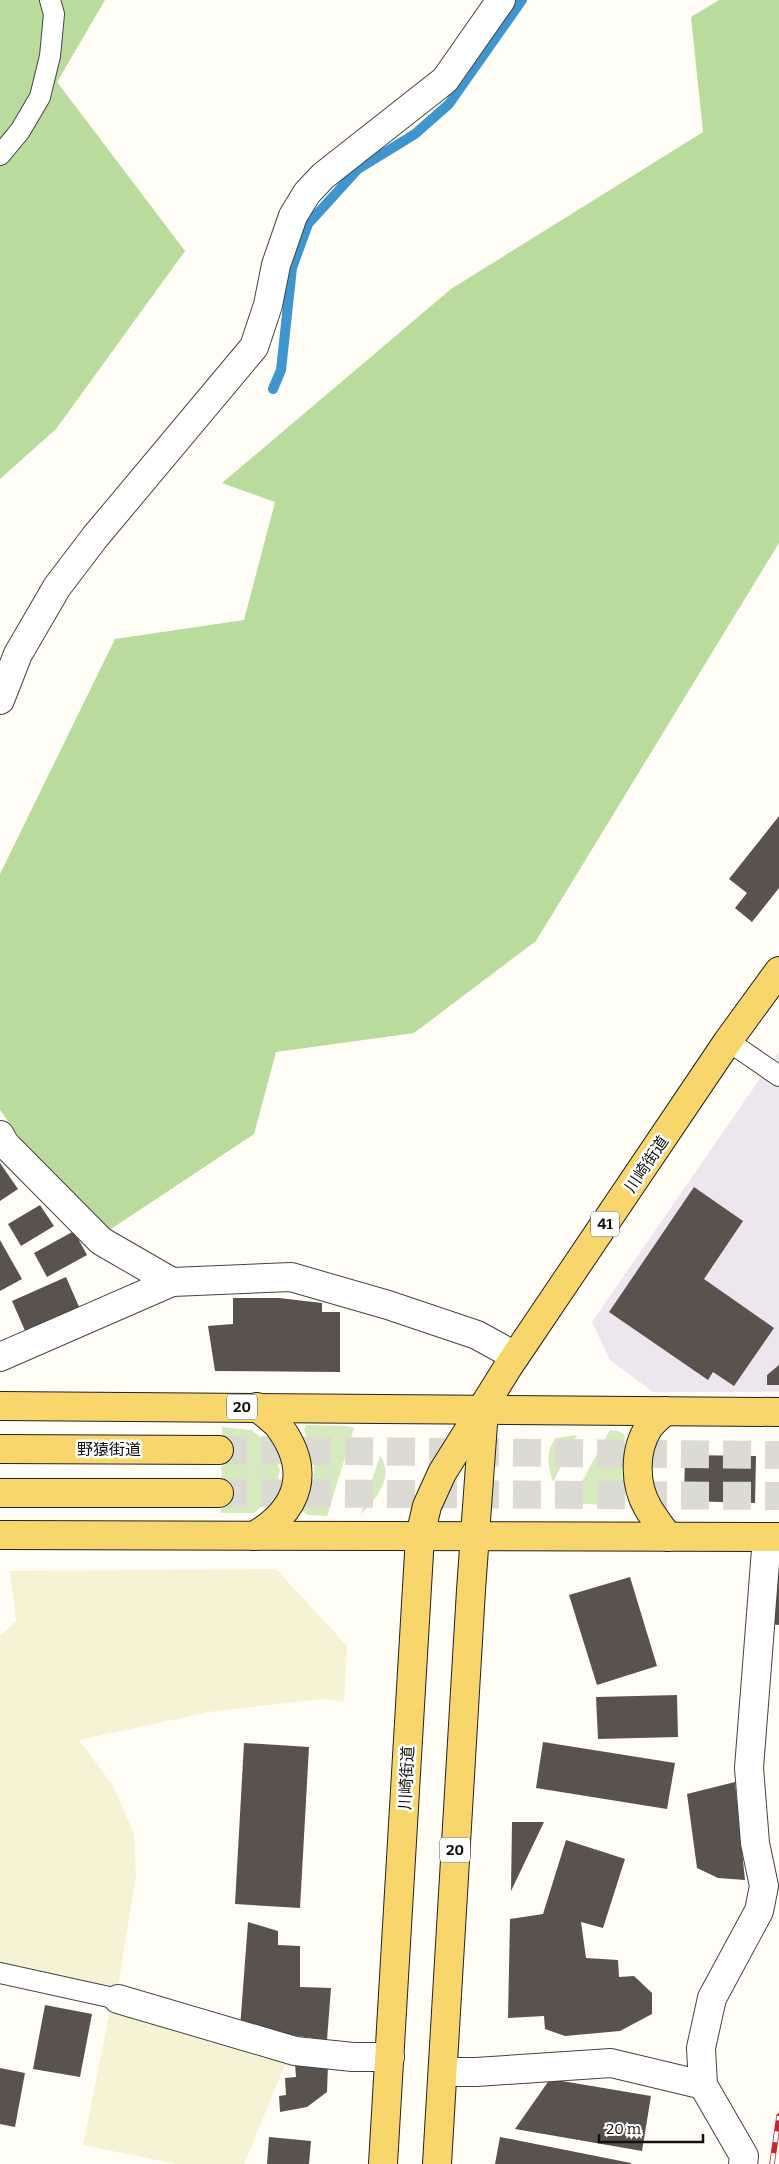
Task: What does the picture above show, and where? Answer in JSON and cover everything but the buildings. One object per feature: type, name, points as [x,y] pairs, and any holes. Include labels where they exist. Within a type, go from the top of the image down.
[{"type":"main road","name":"川崎街道","points":[[383,2164],[420,1536],[427,1506],[442,1473],[484,1409],[515,1356],[728,1041],[779,971]]},
{"type":"main road","name":"20","points":[[0,1406],[779,1412]]},
{"type":"main road","points":[[254,1536],[272,1526],[286,1511],[295,1492],[298,1472],[295,1456],[277,1424],[257,1407]]},
{"type":"main road","name":"川崎街道","points":[[437,2164],[474,1536],[484,1409]]},
{"type":"main road","points":[[665,1411],[650,1425],[642,1440],[638,1472],[639,1487],[647,1507],[668,1537]]},
{"type":"main road","name":"野猿街道","points":[[0,1449],[219,1450]]},
{"type":"main road","points":[[0,1493],[219,1493]]},
{"type":"main road","points":[[0,1536],[773,1537]]},
{"type":"street","points":[[0,700],[18,654],[57,587],[101,529],[254,347],[268,305],[276,265],[293,216],[307,194],[323,176],[445,80],[501,0]]},
{"type":"street","points":[[0,1135],[5,1144],[101,1241],[172,1282]]},
{"type":"street","points":[[0,1357],[172,1282],[291,1277],[388,1305],[477,1335],[515,1356]]},
{"type":"street","points":[[743,2164],[744,2156],[703,2085],[701,2048],[712,1998],[759,1911],[764,1886],[755,1843],[749,1768],[773,1537]]},
{"type":"street","points":[[118,1998],[295,2051],[354,2057],[390,2057]]},
{"type":"street","points":[[442,2072],[476,2072],[611,2063],[703,2085]]},
{"type":"lane","points":[[0,155],[20,131],[40,97],[50,56],[54,14],[50,0]]},
{"type":"lane","points":[[728,1041],[779,1076]]},
{"type":"lane","points":[[0,1973],[118,1998]]},
{"type":"shaded area","points":[[779,1051],[779,1392],[653,1392],[610,1360],[592,1322]]},
{"type":"shaded area","points":[[276,1569],[347,1646],[344,1702],[322,1699],[209,1712],[79,1740],[114,1787],[134,1834],[136,1875],[117,1993],[0,1967],[0,1636],[16,1621],[10,1571]]},
{"type":"shaded area","points":[[111,2005],[289,2055],[244,2164],[177,2164],[83,2145]]},
{"type":"green space","points":[[0,0],[105,0],[57,82],[185,251],[56,429],[0,479]]},
{"type":"green space","points":[[719,0],[779,0],[779,543],[536,941],[414,1033],[276,1052],[254,1134],[108,1231],[42,1169],[0,1110],[0,874],[115,639],[244,620],[275,502],[222,483],[451,289],[703,132],[691,17]]},
{"type":"green space","points":[[306,1425],[347,1426],[354,1428],[327,1516],[307,1515],[302,1511],[311,1489],[314,1470],[312,1452],[304,1430]]},
{"type":"green space","points":[[222,1427],[251,1430],[270,1444],[280,1470],[274,1495],[254,1513],[221,1513]]},
{"type":"green space","points":[[610,1430],[618,1431],[625,1435],[621,1460],[625,1499],[616,1506],[574,1503],[573,1498]]},
{"type":"green space","points":[[577,1435],[553,1482],[548,1459],[550,1448],[556,1438]]},
{"type":"green space","points":[[380,1456],[384,1464],[385,1479],[378,1495],[361,1514]]},
{"type":"waterway","points":[[273,389],[281,370],[292,268],[308,224],[358,169],[415,134],[449,104],[522,0]]},
{"type":"tunnel","points":[[219,1450],[779,1455]]},
{"type":"tunnel","points":[[219,1493],[779,1496]]},
{"type":"railway","points":[[772,2164],[779,2116]]}]
